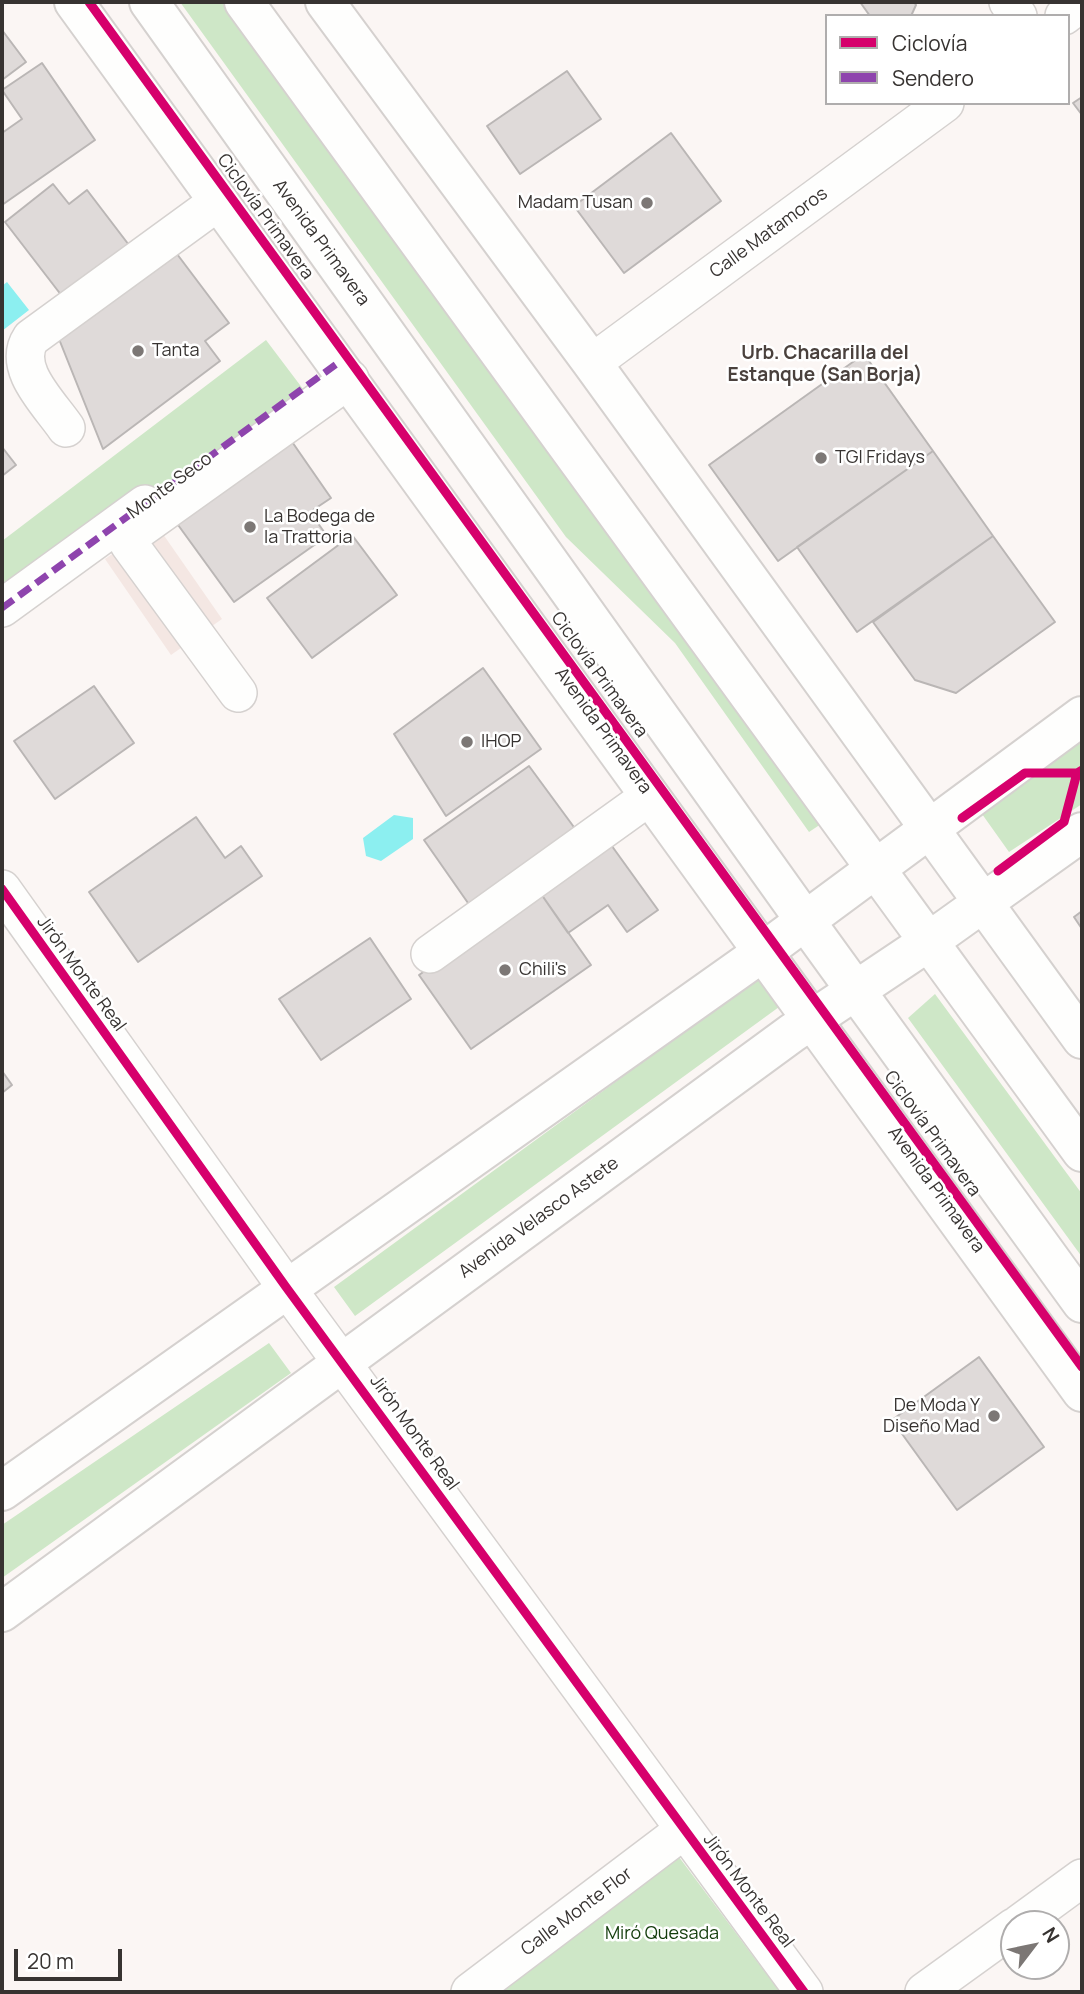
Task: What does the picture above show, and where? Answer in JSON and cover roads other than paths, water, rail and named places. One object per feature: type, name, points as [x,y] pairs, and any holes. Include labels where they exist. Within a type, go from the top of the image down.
[{"type":"main road","name":"Avenida Primavera","points":[[74,2],[1082,1392]]},
{"type":"main road","name":"Avenida Primavera","points":[[149,2],[806,922],[1082,1303]]},
{"type":"main road","points":[[244,2],[1082,1152]]},
{"type":"main road","points":[[324,2],[592,363],[1082,1039]]},
{"type":"main road","points":[[496,582],[540,550]]},
{"type":"main road","points":[[2,1491],[286,1287],[806,922],[1082,716]]},
{"type":"main road","name":"Avenida Velasco Astete","points":[[2,1612],[812,1020],[983,904],[1082,832]]},
{"type":"street","points":[[1067,14],[1082,2]]},
{"type":"street","name":"Calle Matamoros","points":[[592,363],[942,105]]},
{"type":"street","points":[[66,428],[32,380],[24,362],[24,348],[31,338],[219,201]]},
{"type":"street","points":[[238,693],[129,544],[130,536],[344,371]]},
{"type":"street","name":"Monte Seco","points":[[2,608],[344,371]]},
{"type":"street","points":[[430,954],[650,796]]},
{"type":"street","name":"Jirón Monte Real","points":[[2,889],[286,1287],[804,1992]]},
{"type":"street","name":"Calle Monte Flor","points":[[470,1992],[684,1830]]},
{"type":"street","points":[[1038,1910],[1082,1878]]},
{"type":"street","points":[[924,1992],[1000,1937]]},
{"type":"water","points":[[7,282],[29,310],[2,331],[2,286]]},
{"type":"water","points":[[394,815],[413,818],[413,839],[381,861],[366,856],[363,838]]},
{"type":"place","name":"Madam Tusan","points":[[647,203]]},
{"type":"place","name":"Tanta","points":[[138,351]]},
{"type":"place","name":"TGI Fridays","points":[[821,458]]},
{"type":"place","name":"La Bodega de la Trattoria","points":[[250,527]]},
{"type":"place","name":"IHOP","points":[[467,742]]},
{"type":"place","name":"Chili's","points":[[505,970]]},
{"type":"place","name":"De Moda Y Diseño Mad","points":[[994,1416]]},
{"type":"district","name":"Urb. Chacarilla del Estanque (San Borja)","points":[[825,365]]},
{"type":"park label","name":"Miró Quesada","points":[[662,1934]]}]
